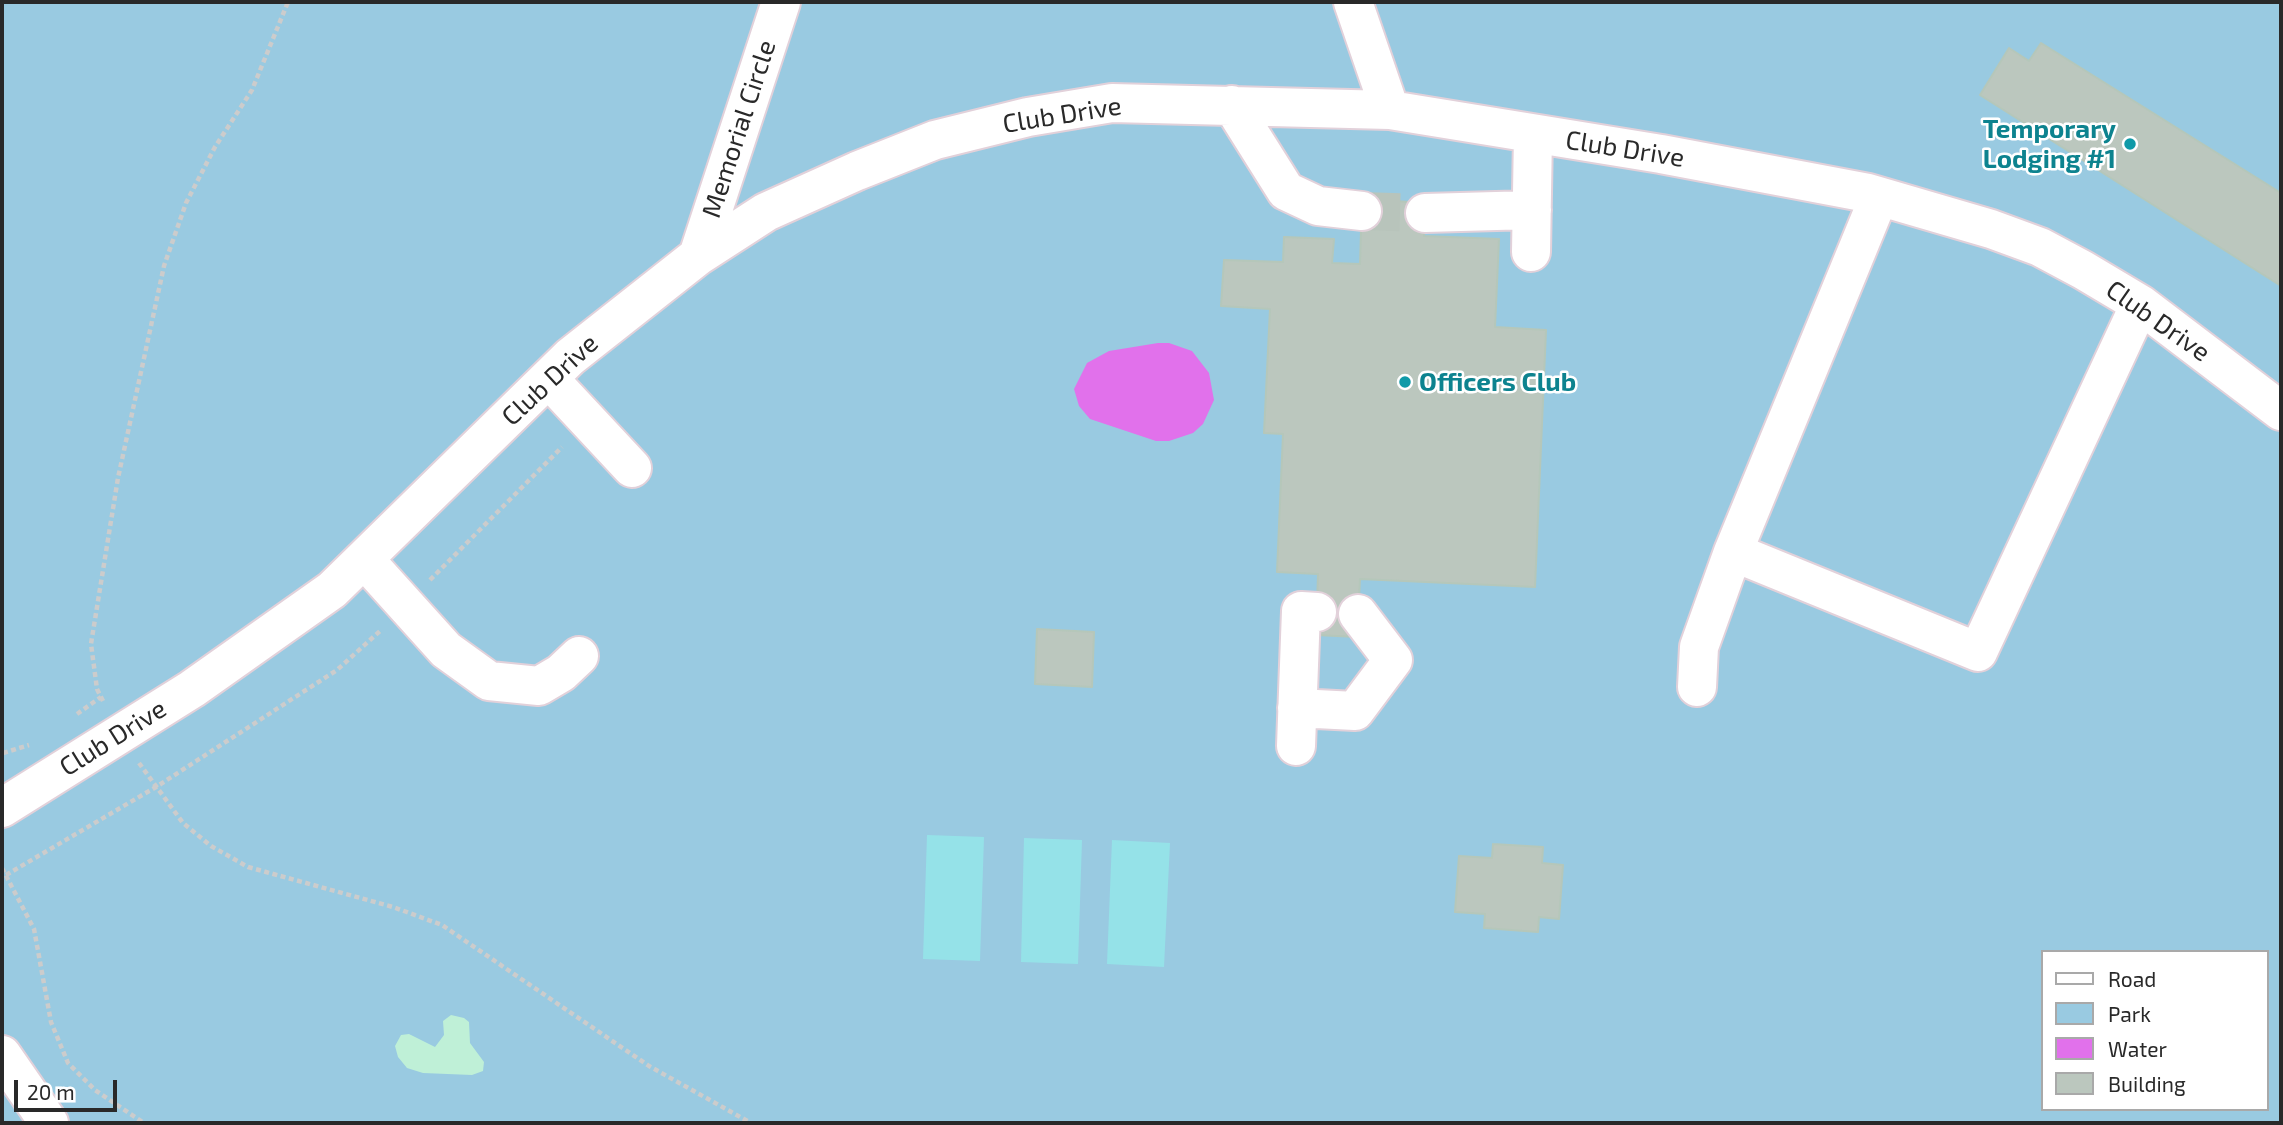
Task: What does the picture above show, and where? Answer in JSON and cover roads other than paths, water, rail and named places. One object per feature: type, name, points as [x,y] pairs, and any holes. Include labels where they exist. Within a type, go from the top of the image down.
[{"type":"street","name":"Memorial Circle","points":[[698,256],[781,2]]},
{"type":"street","points":[[1353,2],[1390,110]]},
{"type":"street","name":"Club Drive","points":[[2,808],[263,642],[332,590],[570,357],[698,256],[766,212],[935,140],[1028,117],[1112,103],[1390,110],[1674,157],[1880,197],[2040,247],[2140,304],[2281,411]]},
{"type":"street","points":[[1232,106],[1286,191],[1318,206],[1362,211]]},
{"type":"street","points":[[1531,253],[1533,134]]},
{"type":"street","points":[[1698,687],[1699,647],[1733,552],[1880,197]]},
{"type":"street","points":[[1425,213],[1532,211]]},
{"type":"street","points":[[1733,552],[1978,652],[2140,304]]},
{"type":"street","points":[[549,379],[632,468]]},
{"type":"street","points":[[364,559],[446,650],[489,681],[539,687],[561,673],[579,656]]},
{"type":"street","points":[[1296,746],[1301,611],[1317,612]]},
{"type":"street","points":[[1297,708],[1355,711],[1392,660],[1358,614]]},
{"type":"street","points":[[2,1055],[49,1123]]},
{"type":"water","points":[[1169,343],[1192,351],[1209,373],[1214,400],[1203,424],[1193,433],[1169,441],[1156,441],[1090,419],[1079,406],[1074,389],[1087,363],[1109,351]]},
{"type":"tunnel","points":[[1362,211],[1425,213]]},
{"type":"place","name":"Temporary Lodging #1","points":[[2130,144]]},
{"type":"place","name":"Officers Club","points":[[1405,382]]}]
